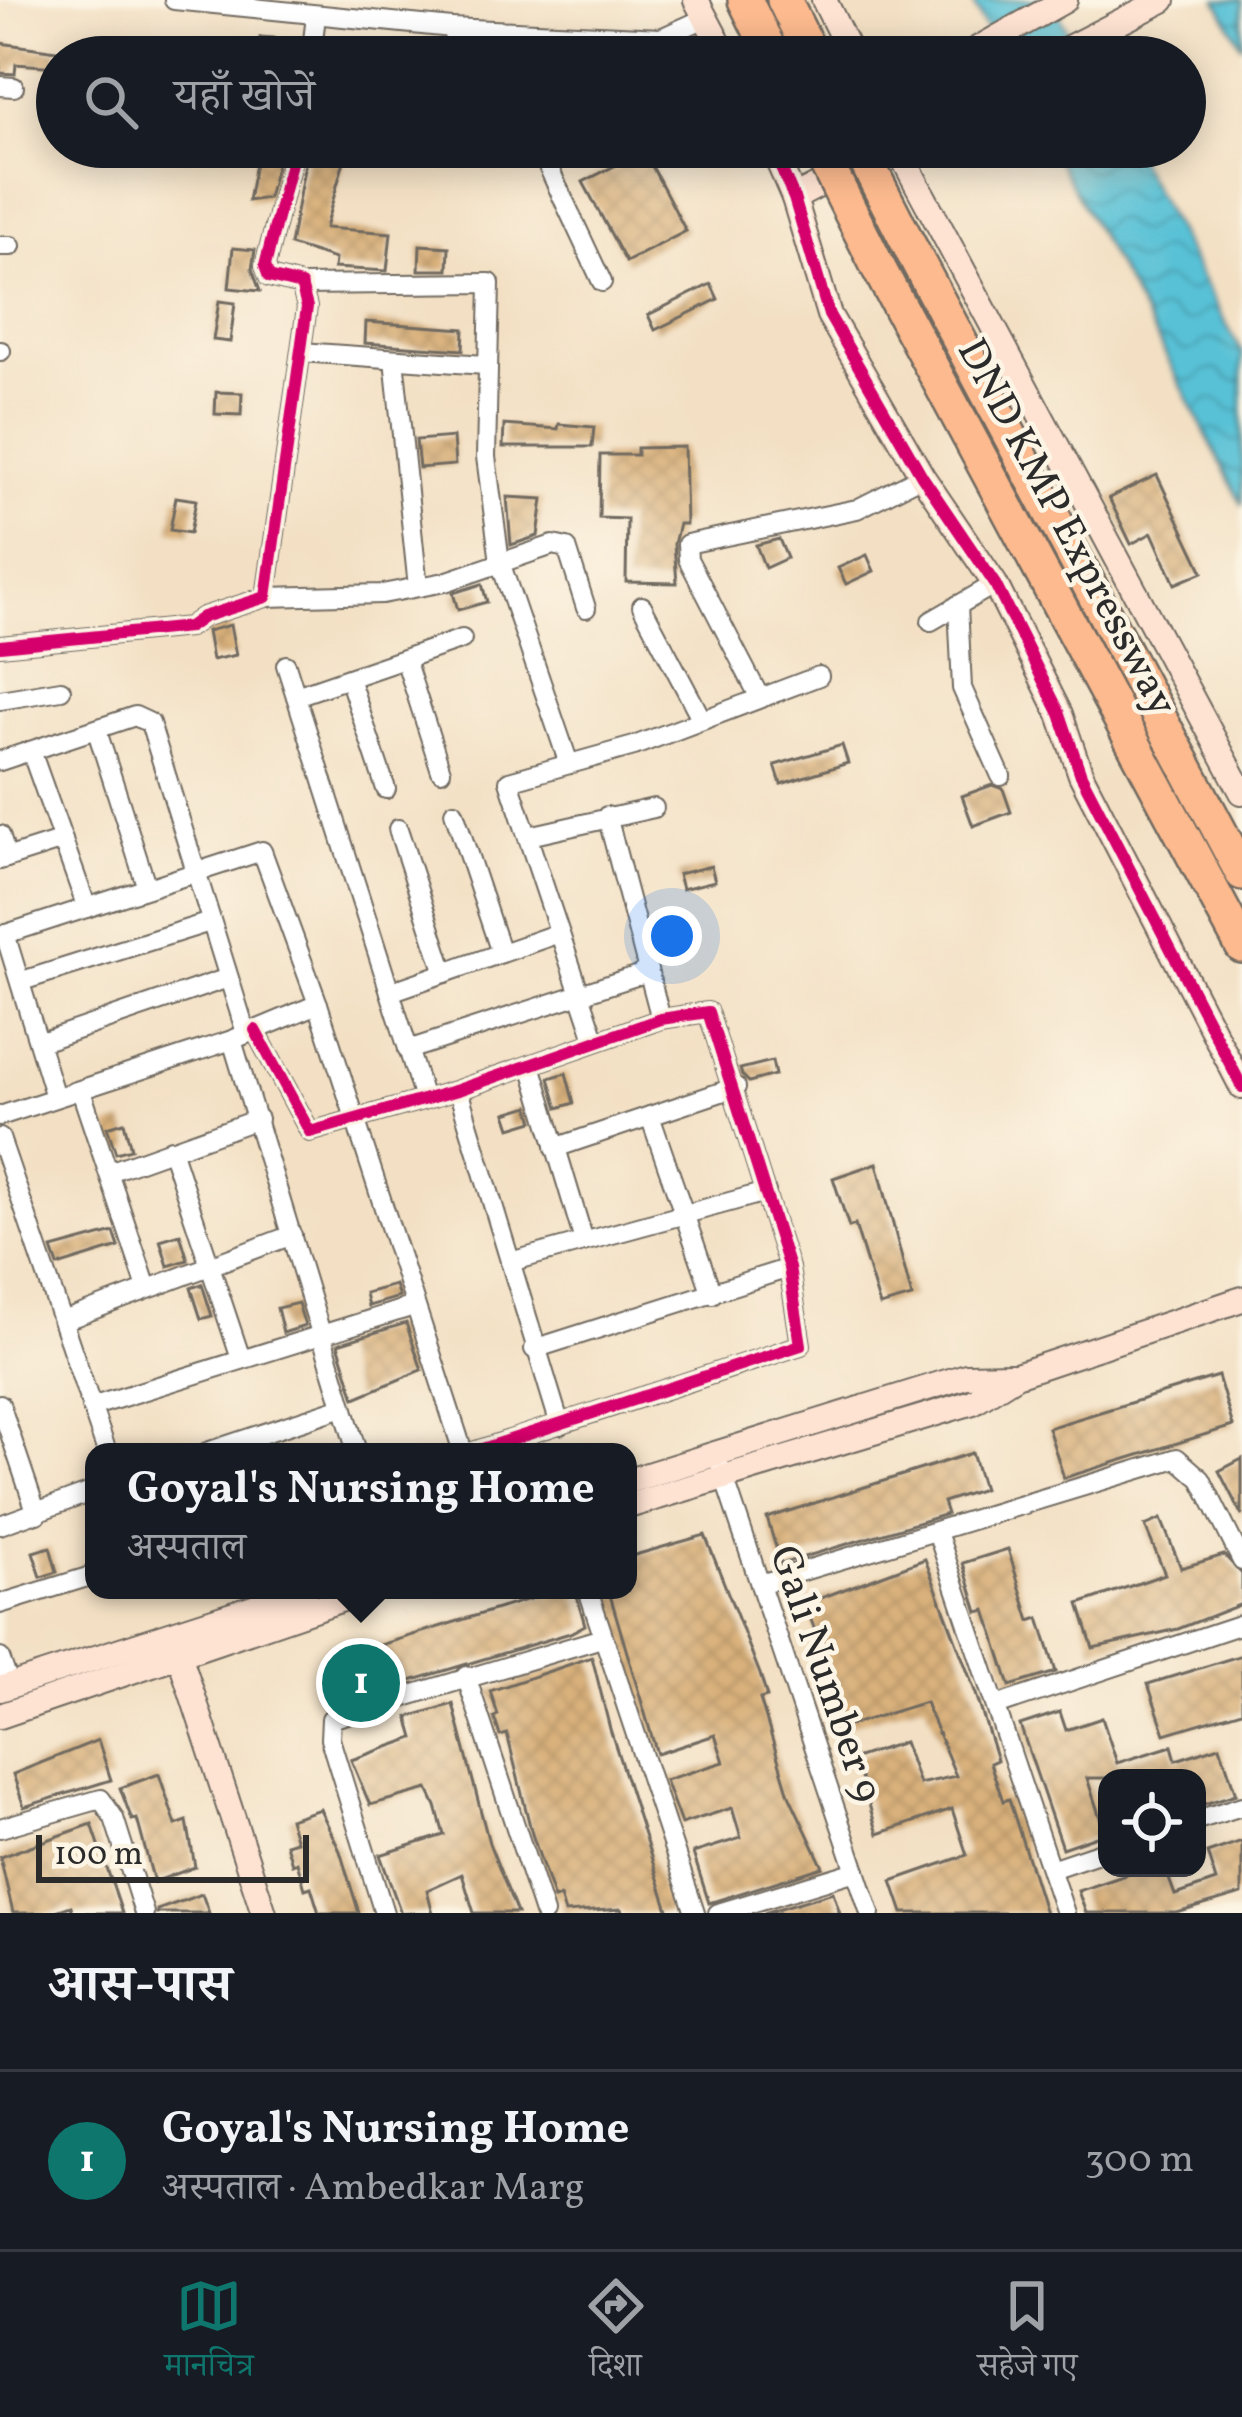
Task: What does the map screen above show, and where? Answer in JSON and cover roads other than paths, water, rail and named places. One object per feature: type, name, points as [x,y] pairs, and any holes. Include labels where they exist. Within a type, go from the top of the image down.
[{"type":"highway","points":[[745,0],[763,36]]},
{"type":"highway","points":[[784,0],[802,36]]},
{"type":"highway","name":"DND KMP Expressway","points":[[829,168],[1242,946]]},
{"type":"highway","name":"DND KMP Expressway","points":[[870,168],[1242,873]]},
{"type":"street","points":[[174,0],[291,7],[316,16],[452,28],[619,36]]},
{"type":"street","points":[[824,0],[842,36]]},
{"type":"street","points":[[1090,36],[1163,0]]},
{"type":"street","points":[[1001,36],[1064,1]]},
{"type":"street","points":[[664,36],[701,9],[715,36]]},
{"type":"street","points":[[314,36],[316,16]]},
{"type":"street","points":[[452,28],[454,36]]},
{"type":"street","points":[[290,168],[265,271],[302,285],[490,283],[485,365],[488,478],[500,562],[569,764]]},
{"type":"street","points":[[549,168],[602,282]]},
{"type":"street","points":[[786,168],[829,315],[922,476],[995,584],[1060,714],[1081,775],[1242,1087]]},
{"type":"street","points":[[794,198],[853,168]]},
{"type":"street","points":[[905,168],[1242,792]]},
{"type":"street","points":[[266,597],[307,307],[302,285]]},
{"type":"street","points":[[301,352],[485,365]]},
{"type":"street","points":[[394,358],[418,587]]},
{"type":"street","points":[[759,696],[688,559],[687,544],[856,509],[922,476]]},
{"type":"street","points":[[0,646],[189,628],[203,616],[266,597],[382,594],[554,545],[567,548],[586,608]]},
{"type":"street","points":[[931,621],[995,584]]},
{"type":"street","points":[[958,605],[962,688],[1001,776]]},
{"type":"street","points":[[642,607],[701,718]]},
{"type":"street","points":[[296,696],[463,639]]},
{"type":"street","points":[[405,659],[441,771]]},
{"type":"street","points":[[286,665],[424,1099]]},
{"type":"street","points":[[596,1039],[509,781],[634,746],[819,676]]},
{"type":"street","points":[[350,678],[386,789]]},
{"type":"street","points":[[0,700],[61,690]]},
{"type":"street","points":[[0,761],[135,716],[150,723],[245,1034],[258,1119],[354,1443]]},
{"type":"street","points":[[97,731],[147,888]]},
{"type":"street","points":[[32,751],[87,908]]},
{"type":"street","points":[[529,836],[654,808]]},
{"type":"street","points":[[454,812],[501,953]]},
{"type":"street","points":[[607,816],[645,973],[661,1019]]},
{"type":"street","points":[[398,829],[445,973]]},
{"type":"street","points":[[0,835],[4,859],[63,841]]},
{"type":"street","points":[[56,1097],[22,981],[3,935],[262,851],[318,1004],[351,1119],[460,1443]]},
{"type":"street","points":[[22,981],[210,922]]},
{"type":"street","points":[[390,992],[559,933]]},
{"type":"street","points":[[409,1050],[645,973]]},
{"type":"street","points":[[41,1042],[228,978]]},
{"type":"street","points":[[0,1116],[245,1034],[318,1004]]},
{"type":"street","points":[[245,1034],[310,1132],[458,1090],[661,1019],[708,1012],[736,1087],[789,1268],[802,1326],[801,1345],[502,1443]]},
{"type":"street","points":[[531,1065],[584,1241]]},
{"type":"street","points":[[555,1148],[736,1087]]},
{"type":"street","points":[[458,1090],[560,1425]]},
{"type":"street","points":[[81,1091],[147,1288]]},
{"type":"street","points":[[650,1116],[712,1294]]},
{"type":"street","points":[[109,1172],[258,1119]]},
{"type":"street","points":[[0,1138],[7,1179],[104,1443]]},
{"type":"street","points":[[171,1149],[241,1359]]},
{"type":"street","points":[[510,1262],[766,1192]]},
{"type":"street","points":[[62,1321],[292,1235]]},
{"type":"street","points":[[534,1349],[789,1268]]},
{"type":"street","points":[[637,1502],[720,1466],[966,1376],[1016,1375],[1242,1300]]},
{"type":"street","points":[[92,1407],[414,1306]]},
{"type":"street","points":[[0,1404],[37,1514]]},
{"type":"street","points":[[234,1443],[343,1407]]},
{"type":"street","points":[[760,1583],[1177,1458],[1201,1479],[1242,1561]]},
{"type":"street","points":[[637,1480],[720,1466]]},
{"type":"street","name":"Gali Number 9","points":[[720,1466],[871,1913]]},
{"type":"street","points":[[0,1525],[85,1495]]},
{"type":"street","points":[[937,1532],[1065,1913]]},
{"type":"street","points":[[0,1604],[85,1578]]},
{"type":"street","points":[[0,1716],[285,1599]]},
{"type":"street","points":[[0,1658],[5,1687],[177,1646],[338,1599]]},
{"type":"street","points":[[591,1599],[695,1913]]},
{"type":"street","points":[[996,1706],[1242,1624]]},
{"type":"street","points":[[384,1913],[328,1726],[340,1713],[602,1638]]},
{"type":"street","points":[[177,1646],[264,1913]]},
{"type":"street","points":[[466,1676],[544,1913]]},
{"type":"street","points":[[0,1828],[101,1798],[114,1818],[144,1913]]},
{"type":"street","points":[[1206,1817],[1242,1806]]},
{"type":"street","points":[[1051,1869],[1098,1853]]},
{"type":"street","points":[[718,1913],[856,1871]]},
{"type":"water","points":[[971,0],[1051,0],[1071,36],[990,36]]},
{"type":"water","points":[[1217,0],[1242,0],[1242,46]]},
{"type":"water","points":[[1062,168],[1142,168],[1242,353],[1242,505],[1158,340]]},
{"type":"place","name":"Goyal's Nursing Home","points":[[361,1683]]}]
